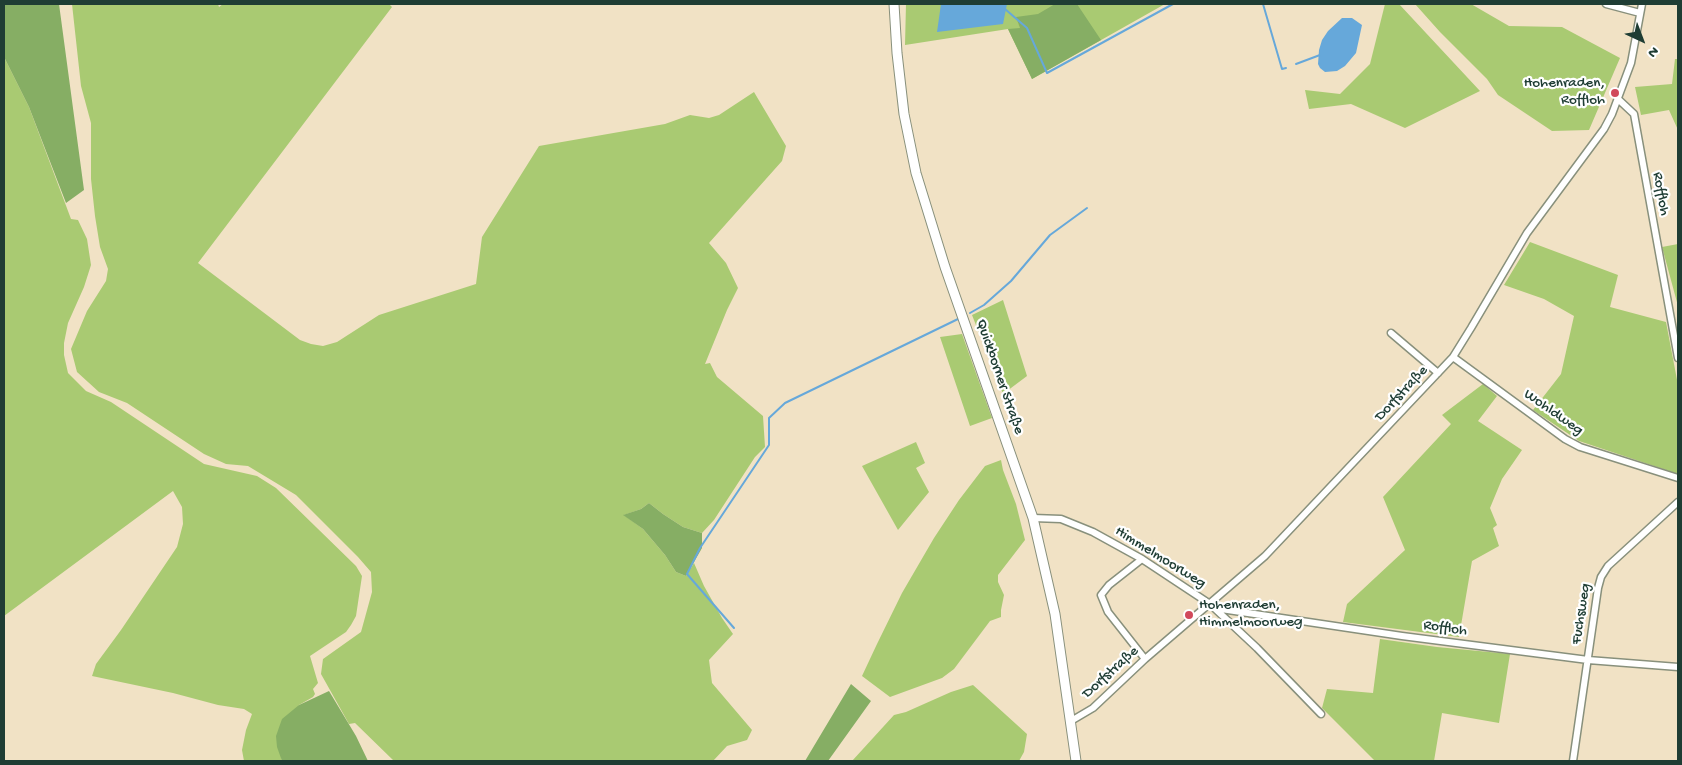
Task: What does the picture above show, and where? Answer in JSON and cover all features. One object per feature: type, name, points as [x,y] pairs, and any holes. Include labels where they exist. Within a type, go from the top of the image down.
[{"type":"main road","name":"Quickborner Straße","points":[[894,4],[896,53],[904,114],[916,173],[945,267],[1033,518],[1055,614],[1076,761]]},
{"type":"street","points":[[1606,4],[1640,13]]},
{"type":"street","name":"Dorfstraße","points":[[1070,721],[1093,708],[1264,556],[1453,357],[1527,233],[1604,129],[1618,99],[1631,63],[1642,4]]},
{"type":"street","name":"Roffloh","points":[[1618,99],[1634,114],[1678,358]]},
{"type":"street","points":[[1391,333],[1438,373]]},
{"type":"street","name":"Wohldweg","points":[[1453,357],[1565,439],[1580,447],[1678,478]]},
{"type":"street","name":"Fuchsweg","points":[[1573,761],[1601,577],[1608,566],[1678,502]]},
{"type":"street","name":"Himmelmoorweg","points":[[1033,518],[1061,519],[1094,532],[1142,559],[1210,604],[1257,648],[1321,714]]},
{"type":"street","points":[[1142,559],[1109,585],[1101,595],[1108,612],[1146,659]]},
{"type":"street","name":"Roffloh","points":[[1210,604],[1220,609],[1402,636],[1588,660],[1678,667]]},
{"type":"green space","points":[[4,4],[59,4],[84,190],[66,203],[29,107],[4,57]]},
{"type":"green space","points":[[72,4],[218,4],[219,7],[223,4],[389,4],[392,7],[198,263],[300,340],[323,346],[337,342],[379,315],[476,284],[482,237],[539,146],[665,124],[690,115],[709,118],[719,115],[754,92],[786,146],[782,161],[709,243],[726,263],[738,288],[705,364],[710,363],[717,377],[763,416],[765,447],[755,457],[714,520],[702,533],[683,527],[649,503],[641,509],[624,515],[643,529],[665,555],[676,572],[686,576],[694,563],[704,586],[733,634],[709,660],[712,683],[752,730],[747,740],[727,746],[713,761],[394,761],[355,723],[349,724],[321,674],[323,659],[361,632],[372,592],[371,572],[296,495],[248,466],[226,464],[204,454],[127,403],[99,392],[77,372],[71,349],[87,311],[106,281],[108,269],[100,247],[95,216],[91,179],[91,123],[81,86]]},
{"type":"green space","points":[[906,4],[1165,4],[1032,79],[1008,29],[905,45]]},
{"type":"green space","points":[[1055,4],[1077,4],[1101,40],[1032,79],[1008,29],[1020,28],[1016,17],[1038,14]]},
{"type":"green space","points":[[1385,4],[1399,4],[1480,91],[1405,128],[1351,104],[1309,109],[1305,90],[1340,94],[1370,64]]},
{"type":"green space","points":[[1415,4],[1471,4],[1509,26],[1562,27],[1620,58],[1589,130],[1552,131],[1498,95],[1487,79]]},
{"type":"green space","points":[[4,57],[29,107],[71,219],[78,220],[87,239],[91,265],[84,287],[68,323],[64,343],[64,355],[68,373],[86,391],[111,402],[204,464],[257,476],[276,488],[356,566],[362,576],[356,616],[351,625],[346,632],[310,656],[318,683],[313,689],[315,694],[313,697],[299,705],[281,756],[282,761],[244,761],[242,750],[252,714],[244,709],[218,705],[173,693],[92,676],[96,664],[177,547],[183,524],[182,507],[173,491],[4,616]]},
{"type":"green space","points":[[1675,59],[1678,59],[1678,130],[1669,110],[1641,115],[1635,87],[1672,84]]},
{"type":"green space","points":[[1530,242],[1618,275],[1610,307],[1666,322],[1678,385],[1678,474],[1579,441],[1533,410],[1561,374],[1574,316],[1544,299],[1504,285]]},
{"type":"green space","points":[[1678,244],[1678,306],[1662,247]]},
{"type":"green space","points":[[1003,300],[1027,376],[1003,394],[972,315]]},
{"type":"green space","points":[[962,334],[992,418],[970,426],[940,337]]},
{"type":"green space","points":[[1483,384],[1497,396],[1478,421],[1522,450],[1502,479],[1490,508],[1497,525],[1493,528],[1499,546],[1472,561],[1459,637],[1343,622],[1347,604],[1405,550],[1383,497],[1451,424],[1442,415]]},
{"type":"green space","points":[[916,442],[925,463],[916,468],[929,492],[898,530],[862,466]]},
{"type":"green space","points":[[1001,460],[1016,504],[1025,540],[998,575],[998,582],[1004,595],[1001,617],[990,621],[954,669],[942,678],[890,697],[862,676],[902,593],[934,538],[959,500],[985,466]]},
{"type":"green space","points":[[649,503],[683,527],[702,533],[702,548],[686,576],[676,572],[665,555],[643,529],[623,515],[641,509]]},
{"type":"green space","points":[[1380,639],[1510,654],[1499,723],[1442,713],[1434,761],[1375,761],[1322,708],[1327,689],[1373,693]]},
{"type":"green space","points":[[851,684],[871,701],[828,761],[805,761]]},
{"type":"green space","points":[[973,685],[1027,734],[1024,752],[1019,761],[852,761],[894,715]]},
{"type":"green space","points":[[329,691],[356,736],[368,761],[282,761],[277,747],[276,736],[282,719],[299,705]]},
{"type":"water","points":[[941,4],[1007,4],[1003,24],[937,32]]},
{"type":"water","points":[[1342,18],[1352,18],[1362,25],[1356,53],[1345,66],[1337,71],[1325,72],[1318,64],[1322,40],[1328,31]]},
{"type":"waterway","points":[[1005,9],[1027,28],[1047,73],[1173,4]]},
{"type":"waterway","points":[[1263,4],[1282,69],[1286,68]]},
{"type":"waterway","points":[[1296,64],[1320,55]]},
{"type":"waterway","points":[[970,313],[984,305],[1011,281],[1050,235],[1087,208]]},
{"type":"waterway","points":[[734,628],[687,574],[700,548],[769,445],[769,418],[785,403],[958,319]]},
{"type":"place","name":"Hohenraden, Roffloh","points":[[1615,93]]},
{"type":"place","name":"Hohenraden, Himmelmoorweg","points":[[1189,615]]}]
